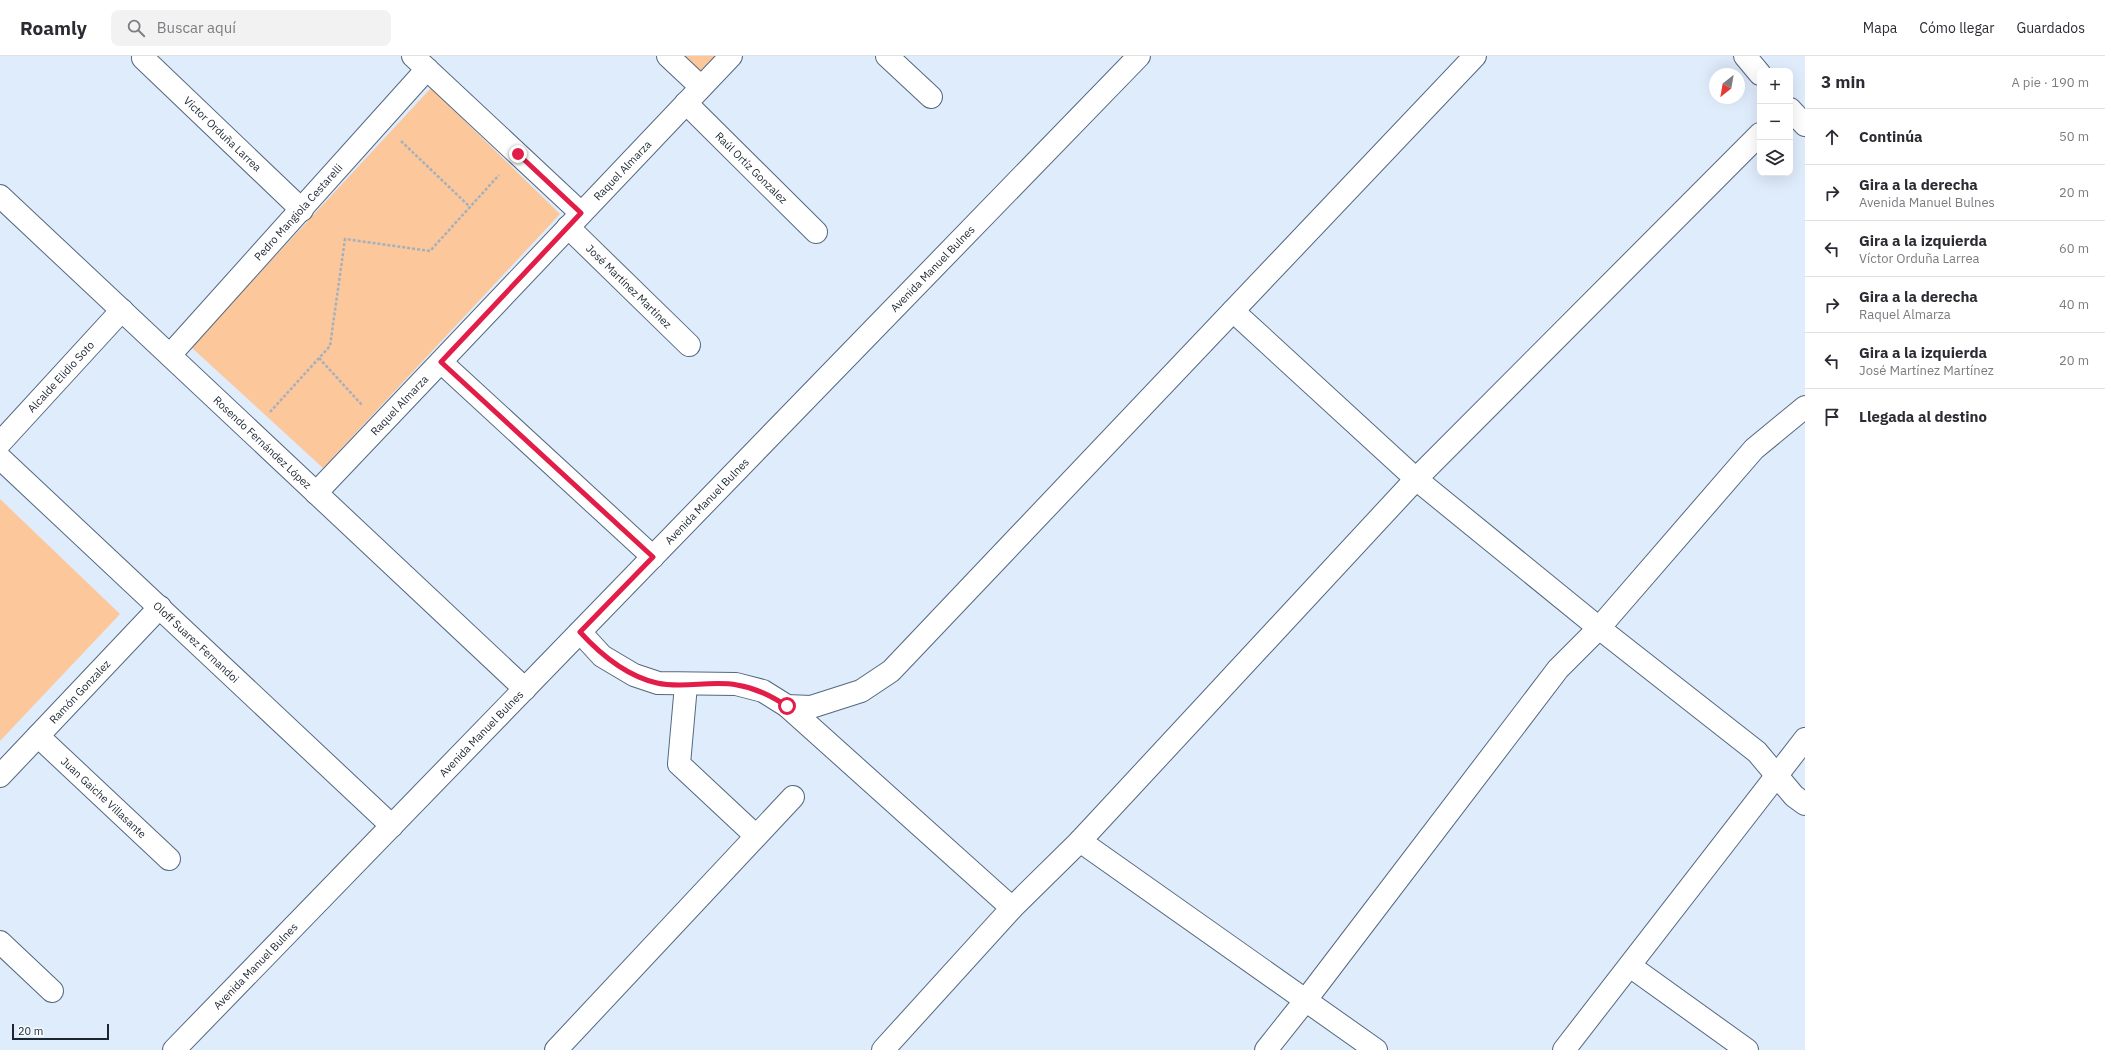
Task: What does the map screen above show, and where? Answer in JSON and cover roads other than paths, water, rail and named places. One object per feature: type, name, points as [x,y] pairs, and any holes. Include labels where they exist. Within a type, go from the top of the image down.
[{"type":"street","points":[[668,56],[701,88]]},
{"type":"street","name":"Raquel Almarza","points":[[316,493],[731,56]]},
{"type":"street","points":[[887,56],[931,97]]},
{"type":"street","name":"Avenida Manuel Bulnes","points":[[174,1050],[1139,56]]},
{"type":"street","points":[[787,706],[811,707],[861,692],[891,671],[1475,56]]},
{"type":"street","points":[[1745,56],[1757,70]]},
{"type":"street","name":"Víctor Orduña Larrea","points":[[143,58],[302,210]]},
{"type":"street","name":"Pedro Mangiola Cestarelli","points":[[170,355],[381,121],[420,62]]},
{"type":"street","name":"José Martínez Martínez","points":[[420,62],[518,154],[575,220],[689,345]]},
{"type":"street","name":"Raúl Ortíz Gonzalez","points":[[686,103],[816,232]]},
{"type":"street","points":[[1793,112],[1805,125]]},
{"type":"street","points":[[883,1050],[1012,908],[1080,841],[1416,479],[1757,137]]},
{"type":"street","name":"Rosendo Fernández López","points":[[0,196],[525,689]]},
{"type":"street","name":"Alcalde Elidio Soto","points":[[0,443],[122,310]]},
{"type":"street","points":[[1233,311],[1416,479],[1599,628],[1756,752],[1794,796],[1805,804]]},
{"type":"street","points":[[441,362],[653,557]]},
{"type":"street","points":[[1266,1050],[1558,669],[1599,628],[1754,448],[1805,407]]},
{"type":"street","name":"Oloff Suarez Fernandoi","points":[[0,458],[392,826]]},
{"type":"street","name":"Ramón Gonzalez","points":[[0,776],[160,607]]},
{"type":"street","points":[[580,632],[602,656],[634,675],[658,683],[686,685],[736,684],[763,691],[787,706],[1012,908]]},
{"type":"street","points":[[686,685],[679,764],[756,836]]},
{"type":"street","name":"Juan Gaiche Villasante","points":[[38,736],[169,859]]},
{"type":"street","points":[[1564,1050],[1776,774],[1805,739]]},
{"type":"street","points":[[556,1050],[793,797]]},
{"type":"street","points":[[1080,841],[1376,1050]]},
{"type":"street","points":[[0,942],[52,991]]},
{"type":"street","points":[[1630,966],[1748,1050]]}]
